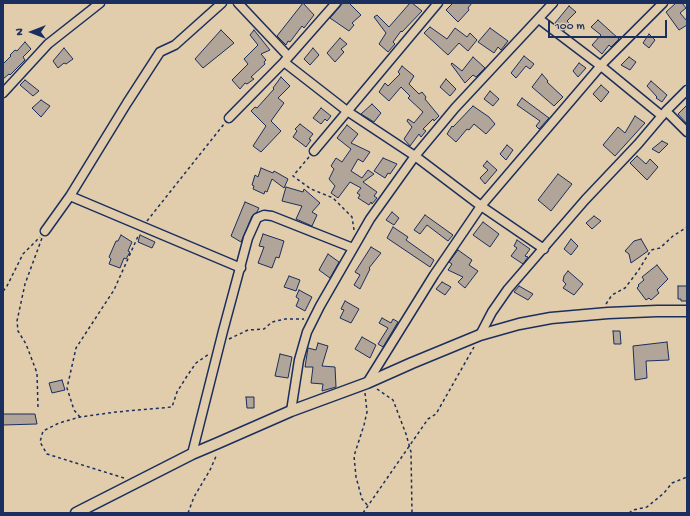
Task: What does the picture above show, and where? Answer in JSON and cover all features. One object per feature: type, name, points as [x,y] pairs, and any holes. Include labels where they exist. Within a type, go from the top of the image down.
[{"type":"street","points":[[3,93],[48,44],[90,6],[100,3]]},
{"type":"street","points":[[45,231],[70,196],[126,102],[160,52],[175,45],[222,3]]},
{"type":"street","points":[[238,3],[286,59],[347,111],[415,156],[481,206],[544,249]]},
{"type":"street","points":[[229,118],[286,59],[336,3]]},
{"type":"street","points":[[314,151],[438,3]]},
{"type":"street","points":[[291,411],[299,360],[307,332],[370,219],[415,156],[455,108],[553,3]]},
{"type":"street","points":[[364,384],[434,275],[481,206],[601,66],[663,3]]},
{"type":"street","points":[[538,19],[687,132]]},
{"type":"street","points":[[480,335],[492,312],[508,289],[585,200],[687,90]]},
{"type":"street","points":[[70,196],[241,268]]},
{"type":"street","points":[[192,454],[248,238],[257,218],[264,215],[279,218],[353,248]]},
{"type":"street","points":[[76,513],[192,454],[291,411],[364,384],[412,362],[480,335],[519,324],[551,318],[657,311],[687,311]]},
{"type":"path","points":[[80,417],[74,410],[67,388],[76,348],[114,290],[142,227],[229,118]]},
{"type":"path","points":[[314,151],[293,176],[311,189],[333,198],[352,216],[354,230]]},
{"type":"path","points":[[599,314],[612,295],[625,288],[651,250],[660,248],[673,236],[687,227]]},
{"type":"path","points":[[3,291],[6,288],[23,254],[45,231]]},
{"type":"path","points":[[38,407],[37,373],[26,344],[18,331],[17,321],[25,284],[45,231]]},
{"type":"path","points":[[137,482],[47,454],[40,442],[43,431],[58,423],[80,417],[172,407],[177,392],[196,363],[232,337],[248,330],[264,329],[272,322],[285,319],[313,320]]},
{"type":"path","points":[[363,513],[428,419],[436,414],[480,335]]},
{"type":"path","points":[[364,384],[393,400],[410,446],[412,513]]},
{"type":"path","points":[[364,384],[367,412],[354,456],[356,477],[362,499],[368,506]]},
{"type":"path","points":[[188,513],[194,497],[210,470],[220,447],[218,443]]},
{"type":"path","points":[[629,513],[632,510],[647,506],[664,493],[672,483],[687,478]]},
{"type":"building","points":[[303,3],[314,15],[304,28],[302,26],[286,45],[277,36]]},
{"type":"building","points":[[343,3],[349,3],[361,15],[352,23],[354,25],[349,31],[330,18]]},
{"type":"building","points":[[410,3],[422,11],[402,32],[401,31],[393,42],[395,44],[388,52],[379,44],[386,33],[374,17],[377,15],[389,27]]},
{"type":"building","points":[[453,3],[472,3],[468,8],[469,10],[458,22],[446,10]]},
{"type":"building","points":[[676,3],[682,3],[686,8],[680,13],[687,21],[687,25],[679,30],[666,12]]},
{"type":"building","points":[[569,6],[576,12],[567,21],[569,23],[564,31],[555,23]]},
{"type":"building","points":[[598,20],[619,39],[611,47],[609,45],[602,54],[592,45],[601,35],[591,27]]},
{"type":"building","points":[[430,27],[447,39],[455,28],[467,37],[470,33],[477,40],[468,51],[459,43],[448,55],[424,33]]},
{"type":"building","points":[[490,28],[508,41],[501,50],[498,47],[494,53],[478,42]]},
{"type":"building","points":[[221,30],[234,43],[203,68],[195,59]]},
{"type":"building","points":[[254,30],[270,50],[261,54],[266,60],[264,62],[265,64],[251,77],[254,79],[247,84],[245,83],[240,89],[232,80],[248,64],[244,59],[258,45],[250,35]]},
{"type":"building","points":[[649,34],[655,40],[649,48],[643,43]]},
{"type":"building","points":[[340,38],[347,44],[341,49],[344,52],[335,62],[327,53]]},
{"type":"building","points":[[25,42],[31,49],[23,57],[25,60],[10,75],[9,74],[3,79],[3,64],[15,50],[17,51]]},
{"type":"building","points":[[64,48],[73,59],[66,64],[64,63],[58,68],[53,61]]},
{"type":"building","points":[[313,48],[319,55],[310,65],[304,59]]},
{"type":"building","points":[[524,56],[534,64],[530,69],[526,66],[516,78],[511,73]]},
{"type":"building","points":[[473,57],[485,68],[476,77],[473,75],[465,83],[451,64],[452,63],[462,71]]},
{"type":"building","points":[[629,57],[636,62],[630,70],[621,65]]},
{"type":"building","points":[[579,63],[586,68],[578,77],[573,71]]},
{"type":"building","points":[[402,66],[414,76],[409,84],[419,94],[422,92],[426,97],[425,99],[439,116],[434,121],[433,119],[423,129],[426,131],[421,137],[419,134],[410,146],[404,139],[412,127],[407,121],[408,119],[414,123],[423,112],[408,98],[410,96],[401,87],[389,101],[379,92],[385,83],[388,86],[400,74],[398,72]]},
{"type":"building","points":[[542,74],[548,81],[547,82],[563,97],[554,106],[532,87]]},
{"type":"building","points":[[281,77],[290,86],[278,98],[284,103],[271,121],[281,131],[261,152],[253,146],[266,126],[251,111],[255,107],[257,108],[274,89],[273,88]]},
{"type":"building","points":[[446,79],[456,89],[450,96],[440,87]]},
{"type":"building","points":[[25,80],[39,91],[33,96],[20,85]]},
{"type":"building","points":[[651,81],[667,95],[662,102],[656,98],[657,97],[647,86]]},
{"type":"building","points":[[601,85],[609,92],[601,102],[593,94]]},
{"type":"building","points":[[490,91],[499,99],[493,106],[484,99]]},
{"type":"building","points":[[522,98],[549,118],[539,129],[536,126],[540,121],[517,105]]},
{"type":"building","points":[[41,100],[50,106],[41,117],[32,108]]},
{"type":"building","points":[[372,104],[381,113],[374,122],[361,114]]},
{"type":"building","points":[[687,105],[687,124],[678,114]]},
{"type":"building","points":[[473,106],[489,117],[495,124],[486,134],[474,124],[469,130],[467,129],[456,142],[447,134],[452,126],[453,127]]},
{"type":"building","points":[[321,108],[331,116],[327,121],[325,119],[321,124],[313,118]]},
{"type":"building","points":[[635,116],[645,123],[615,156],[603,145],[618,127],[625,133]]},
{"type":"building","points":[[300,124],[313,134],[306,147],[293,137],[297,131],[295,129]]},
{"type":"building","points":[[347,125],[358,134],[351,143],[370,152],[363,162],[358,159],[351,171],[362,178],[368,170],[374,174],[363,182],[377,192],[374,196],[377,198],[372,204],[371,202],[369,205],[358,198],[360,195],[357,193],[361,188],[350,182],[338,198],[331,193],[335,186],[329,179],[334,169],[331,166],[336,158],[342,162],[351,149],[337,138]]},
{"type":"building","points":[[662,141],[668,144],[659,153],[652,149]]},
{"type":"building","points":[[507,145],[513,150],[506,160],[500,154]]},
{"type":"building","points":[[637,156],[646,164],[650,159],[658,167],[647,180],[630,163]]},
{"type":"building","points":[[383,158],[397,164],[385,178],[374,171]]},
{"type":"building","points":[[487,161],[497,170],[485,184],[480,178],[488,170],[483,166]]},
{"type":"building","points":[[261,168],[273,173],[274,171],[288,179],[284,188],[272,179],[267,192],[265,191],[264,194],[253,189],[254,186],[252,185],[255,175],[258,177]]},
{"type":"building","points":[[558,174],[572,184],[551,211],[538,200]]},
{"type":"building","points":[[286,187],[303,192],[304,189],[320,203],[312,212],[317,215],[312,226],[296,219],[302,206],[282,201]]},
{"type":"building","points":[[245,202],[259,208],[252,216],[241,242],[231,236]]},
{"type":"building","points":[[392,212],[399,218],[394,225],[386,220]]},
{"type":"building","points":[[425,215],[453,235],[448,241],[427,225],[420,234],[414,230]]},
{"type":"building","points":[[594,216],[601,221],[592,229],[586,223]]},
{"type":"building","points":[[483,222],[499,234],[490,247],[473,235]]},
{"type":"building","points":[[393,227],[408,237],[406,240],[434,260],[430,267],[387,238]]},
{"type":"building","points":[[263,234],[284,241],[279,258],[276,257],[272,268],[258,263],[264,247],[259,246]]},
{"type":"building","points":[[121,235],[132,242],[128,251],[130,252],[126,259],[124,258],[120,268],[109,264],[111,259],[109,257],[116,241],[118,241]]},
{"type":"building","points":[[140,235],[155,242],[152,248],[138,242]]},
{"type":"building","points":[[571,239],[578,246],[571,255],[564,249]]},
{"type":"building","points":[[641,239],[648,251],[631,263],[629,254],[625,251],[634,241]]},
{"type":"building","points":[[517,240],[530,249],[525,256],[528,257],[523,264],[511,256],[517,248],[514,246]]},
{"type":"building","points":[[371,247],[381,253],[369,268],[370,269],[360,289],[354,285],[360,275],[355,272]]},
{"type":"building","points":[[458,250],[472,260],[469,265],[478,271],[465,288],[458,282],[463,277],[448,270],[452,264],[449,262]]},
{"type":"building","points":[[328,254],[339,262],[330,278],[319,270]]},
{"type":"building","points":[[657,265],[668,279],[657,290],[659,293],[651,300],[649,298],[646,300],[637,288],[639,286],[638,285],[644,280],[642,277]]},
{"type":"building","points":[[568,271],[583,284],[574,295],[563,288],[566,284],[563,281],[564,276]]},
{"type":"building","points":[[289,276],[300,280],[296,291],[284,287]]},
{"type":"building","points":[[442,282],[451,287],[445,295],[436,289]]},
{"type":"building","points":[[519,286],[533,294],[528,300],[514,292]]},
{"type":"building","points":[[678,286],[687,286],[687,301],[681,301],[681,299],[678,299]]},
{"type":"building","points":[[299,290],[312,297],[305,311],[296,306],[299,299],[296,297]]},
{"type":"building","points":[[345,301],[359,309],[351,323],[340,318],[344,310],[341,309]]},
{"type":"building","points":[[382,318],[391,323],[393,319],[398,322],[383,347],[378,344],[388,328],[379,323]]},
{"type":"building","points":[[613,331],[620,331],[621,344],[614,344]]},
{"type":"building","points":[[362,337],[376,345],[370,358],[355,349]]},
{"type":"building","points":[[667,342],[669,360],[646,361],[647,378],[635,380],[633,346]]},
{"type":"building","points":[[318,343],[328,346],[322,366],[335,367],[336,387],[322,391],[323,384],[311,383],[313,367],[305,367],[308,348],[316,350]]},
{"type":"building","points":[[280,354],[292,357],[288,378],[275,376]]},
{"type":"building","points":[[62,380],[65,390],[52,393],[49,383]]},
{"type":"building","points":[[246,397],[254,397],[254,408],[247,408]]},
{"type":"building","points":[[3,414],[35,414],[37,424],[3,425]]}]
